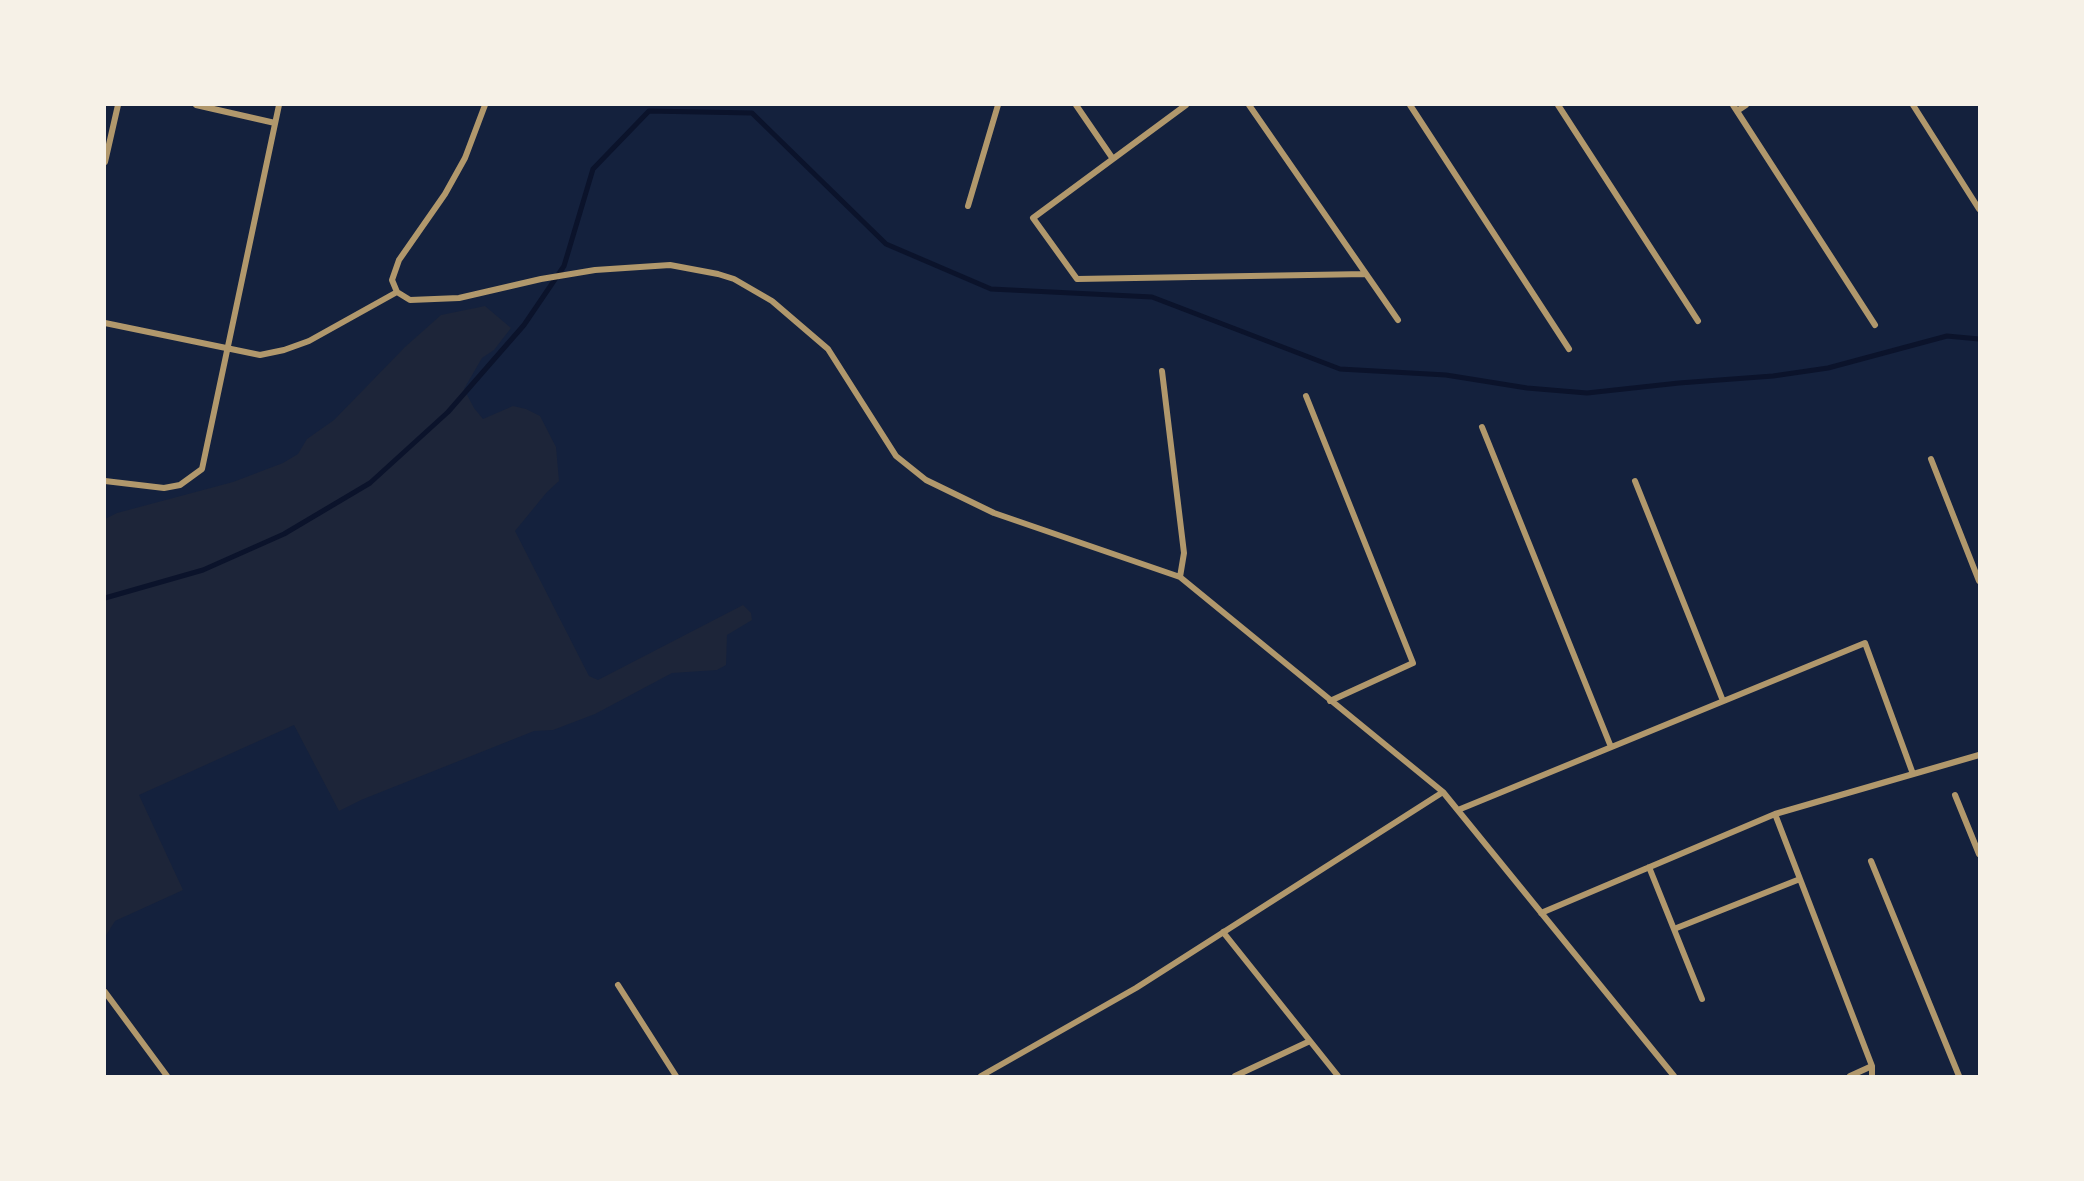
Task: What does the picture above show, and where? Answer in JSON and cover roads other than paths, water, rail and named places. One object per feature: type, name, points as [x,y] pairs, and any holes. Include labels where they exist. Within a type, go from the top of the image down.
[{"type":"street","points":[[105,162],[118,105]]},
{"type":"street","points":[[196,105],[276,123]]},
{"type":"street","points":[[105,481],[164,488],[180,484],[202,469],[279,105]]},
{"type":"street","points":[[485,105],[465,158],[445,195],[399,260],[392,280],[397,292],[410,300],[459,298],[542,279],[595,270],[670,266],[734,279],[772,301],[828,349],[896,456],[926,480],[994,513],[1180,578],[1443,792],[1674,1076]]},
{"type":"street","points":[[968,206],[999,105]]},
{"type":"street","points":[[1076,105],[1113,159]]},
{"type":"street","points":[[1186,105],[1033,218],[1077,279],[1366,274]]},
{"type":"street","points":[[1249,105],[1398,320]]},
{"type":"street","points":[[1410,105],[1569,349]]},
{"type":"street","points":[[1558,105],[1698,321]]},
{"type":"street","points":[[1746,105],[1735,108],[1875,325]]},
{"type":"street","points":[[1913,105],[1979,209]]},
{"type":"street","points":[[105,323],[260,355],[309,341],[397,292]]},
{"type":"street","points":[[1162,371],[1184,553],[1180,578]]},
{"type":"street","points":[[1306,396],[1413,663],[1330,701]]},
{"type":"street","points":[[1482,427],[1611,747]]},
{"type":"street","points":[[1931,459],[1979,581]]},
{"type":"street","points":[[1635,481],[1723,701]]},
{"type":"street","points":[[1458,810],[1865,643],[1913,774]]},
{"type":"street","points":[[1541,913],[1774,814],[1979,755]]},
{"type":"street","points":[[981,1076],[1136,988],[1443,792]]},
{"type":"street","points":[[1955,795],[1979,854]]},
{"type":"street","points":[[1774,814],[1872,1066],[1872,1076]]},
{"type":"street","points":[[1871,861],[1959,1076]]},
{"type":"street","points":[[1649,867],[1702,999]]},
{"type":"street","points":[[1674,930],[1800,879]]},
{"type":"street","points":[[1223,932],[1338,1076]]},
{"type":"street","points":[[618,985],[676,1076]]},
{"type":"street","points":[[105,992],[167,1076]]},
{"type":"street","points":[[1235,1076],[1310,1041]]},
{"type":"street","points":[[1850,1076],[1872,1066]]},
{"type":"waterway","points":[[105,598],[203,570],[284,534],[370,483],[448,412],[524,325],[564,266],[593,169],[649,111],[752,113],[886,244],[991,289],[1152,297],[1340,369],[1446,375],[1527,388],[1587,393],[1773,376],[1828,368],[1947,336],[1979,339]]}]
